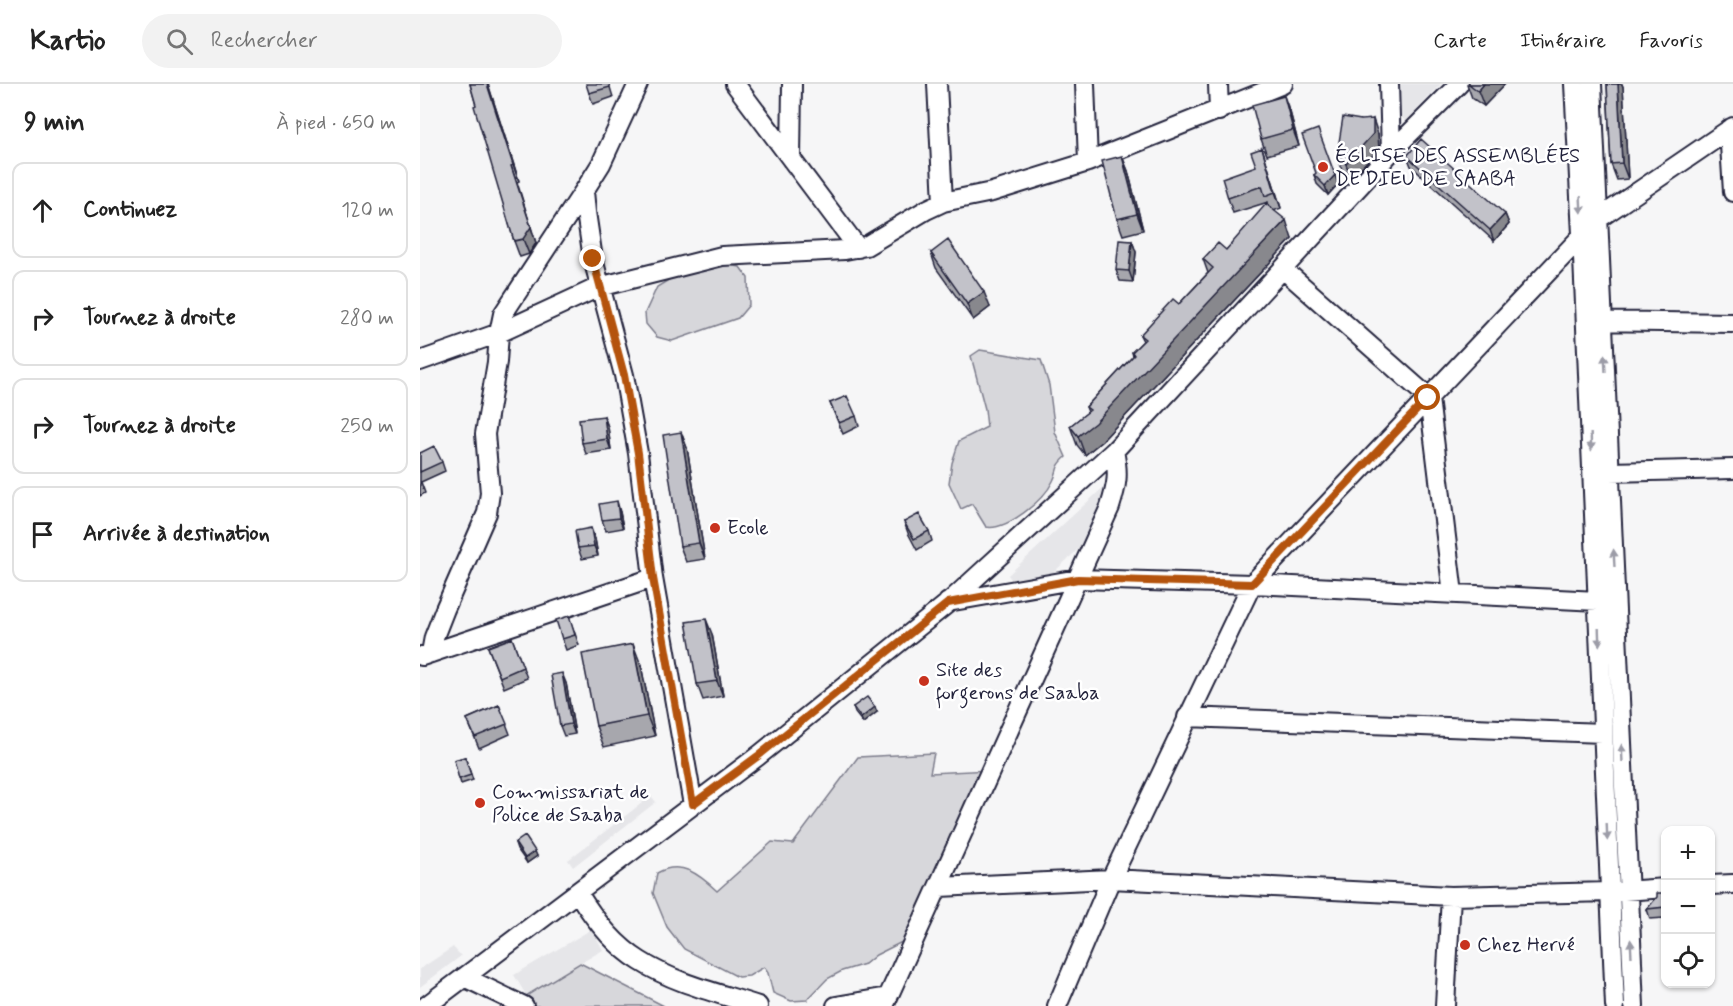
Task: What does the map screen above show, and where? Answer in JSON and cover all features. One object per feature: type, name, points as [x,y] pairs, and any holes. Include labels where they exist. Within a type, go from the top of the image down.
[{"type":"street","points":[[426,655],[484,522],[489,505],[485,434],[497,362],[498,333],[503,314],[601,164],[638,84]]},
{"type":"street","points":[[735,84],[858,248]]},
{"type":"street","points":[[791,159],[792,84]]},
{"type":"street","points":[[937,84],[943,202]]},
{"type":"street","points":[[1085,84],[1089,162]]},
{"type":"street","points":[[1218,84],[1219,111]]},
{"type":"street","points":[[420,361],[498,333],[599,287],[723,256],[858,248],[873,243],[943,202],[992,192],[1089,162],[1283,84]]},
{"type":"street","points":[[1389,84],[1391,152]]},
{"type":"street","points":[[426,1006],[758,756],[948,603],[1114,451],[1391,152],[1459,84]]},
{"type":"street","points":[[1574,84],[1582,234],[1610,472],[1634,1006]]},
{"type":"street","points":[[1592,84],[1598,219],[1594,321],[1598,601],[1615,1006]]},
{"type":"street","points":[[1057,1006],[1111,879],[1252,584],[1582,234],[1598,219],[1731,128]]},
{"type":"street","points":[[1731,128],[1733,192]]},
{"type":"street","points":[[584,191],[593,259],[624,375],[638,453],[653,578],[693,804]]},
{"type":"street","points":[[1283,269],[1428,398],[1453,594]]},
{"type":"street","points":[[1594,321],[1733,323]]},
{"type":"street","points":[[836,1006],[886,1002],[1110,507],[1118,482],[1118,467],[1114,451]]},
{"type":"street","points":[[1610,472],[1733,469]]},
{"type":"street","points":[[426,655],[653,578]]},
{"type":"street","points":[[948,603],[1078,579],[1252,584],[1598,601]]},
{"type":"street","points":[[1187,717],[1603,733]]},
{"type":"street","points":[[939,887],[1111,879],[1451,896],[1610,892],[1661,888]]},
{"type":"street","points":[[1715,885],[1733,884]]},
{"type":"street","points":[[578,893],[592,916],[610,937],[640,961],[680,981],[758,1006]]},
{"type":"street","points":[[1445,1006],[1451,896]]},
{"type":"street","points":[[465,977],[524,1006]]},
{"type":"shaded area","points":[[1390,84],[1441,84],[1406,121],[1390,109]]},
{"type":"shaded area","points":[[725,264],[740,267],[748,278],[749,305],[738,318],[672,341],[657,337],[646,324],[645,313],[657,287],[675,276]]},
{"type":"shaded area","points":[[980,350],[1041,360],[1049,385],[1055,432],[1066,457],[1058,466],[1055,477],[1042,497],[1024,513],[995,527],[986,527],[972,504],[961,509],[949,483],[959,441],[987,427],[985,409],[971,356]]},
{"type":"shaded area","points":[[1107,484],[1114,491],[1088,540],[1054,572],[1018,588],[1008,575]]},
{"type":"shaded area","points":[[934,753],[930,773],[990,770],[914,936],[876,955],[865,964],[842,971],[827,979],[807,1000],[791,1001],[773,993],[768,973],[764,967],[749,976],[738,977],[684,949],[667,927],[653,893],[657,873],[666,869],[682,868],[704,879],[717,891],[772,842],[793,844],[858,757]]},
{"type":"shaded area","points":[[651,796],[656,802],[573,867],[568,860]]},
{"type":"shaded area","points":[[592,929],[603,950],[526,995],[514,975]]},
{"type":"shaded area","points":[[453,947],[461,956],[420,987],[420,969]]},
{"type":"shaded area","points":[[580,963],[664,1006],[535,1006],[521,999]]},
{"type":"building","points":[[470,84],[487,84],[531,227],[523,239],[514,241],[474,106],[476,105]]},
{"type":"building","points":[[586,84],[609,84],[610,87],[589,93]]},
{"type":"building","points":[[1469,84],[1484,84],[1478,91]]},
{"type":"building","points":[[1607,84],[1618,84],[1622,163],[1611,164]]},
{"type":"building","points":[[1284,96],[1293,130],[1261,139],[1252,105]]},
{"type":"building","points":[[1343,117],[1373,119],[1373,134],[1346,164],[1337,155]]},
{"type":"building","points":[[1318,129],[1335,175],[1325,186],[1314,175],[1316,173],[1302,135]]},
{"type":"building","points":[[1421,139],[1505,214],[1490,230],[1407,156]]},
{"type":"building","points":[[1262,148],[1275,192],[1265,196],[1262,186],[1228,198],[1222,178],[1256,166],[1251,152]]},
{"type":"building","points":[[1122,156],[1137,214],[1117,219],[1102,161]]},
{"type":"building","points":[[1266,204],[1286,220],[1095,423],[1078,436],[1070,426],[1090,410],[1086,407],[1134,355],[1132,352],[1145,339],[1140,335],[1173,299],[1179,304],[1213,268],[1203,259],[1218,243],[1226,250]]},
{"type":"building","points":[[948,240],[984,292],[967,304],[931,253]]},
{"type":"building","points":[[1119,240],[1132,241],[1129,271],[1116,270]]},
{"type":"building","points":[[847,396],[856,416],[839,423],[830,403]]},
{"type":"building","points":[[604,416],[607,439],[582,443],[579,419]]},
{"type":"building","points":[[681,432],[699,543],[680,546],[663,435]]},
{"type":"building","points":[[434,446],[442,462],[420,472],[420,453]]},
{"type":"building","points":[[617,501],[619,518],[602,520],[599,504]]},
{"type":"building","points":[[919,514],[929,531],[914,539],[904,522]]},
{"type":"building","points":[[591,528],[594,546],[578,548],[575,531]]},
{"type":"building","points":[[569,616],[575,635],[562,639],[556,620]]},
{"type":"building","points":[[706,619],[717,681],[697,684],[686,622]]},
{"type":"building","points":[[512,638],[523,667],[500,677],[488,647]]},
{"type":"building","points":[[633,644],[647,716],[596,726],[582,654]]},
{"type":"building","points":[[562,673],[571,724],[560,726],[551,675]]},
{"type":"building","points":[[867,697],[875,707],[861,718],[853,707]]},
{"type":"building","points":[[499,705],[507,724],[475,737],[467,719]]},
{"type":"building","points":[[465,757],[471,775],[459,779],[454,760]]},
{"type":"building","points":[[525,836],[535,851],[525,858],[515,843]]},
{"type":"building","points":[[1657,893],[1661,893],[1661,907],[1647,909],[1657,897]]},
{"type":"place","name":"ÉGLISE DES ASSEMBLÉES DE DIEU DE SAABA","points":[[1323,167]]},
{"type":"place","name":"Ecole","points":[[715,528]]},
{"type":"place","name":"Site des forgerons de Saaba","points":[[924,681]]},
{"type":"place","name":"Commissariat de Police de Saaba","points":[[480,803]]},
{"type":"place","name":"Chez Hervé","points":[[1465,945]]},
{"type":"route","points":[[593,259],[624,375],[638,453],[653,578],[693,804],[758,756],[948,603],[1078,579],[1252,584],[1428,398]]}]
